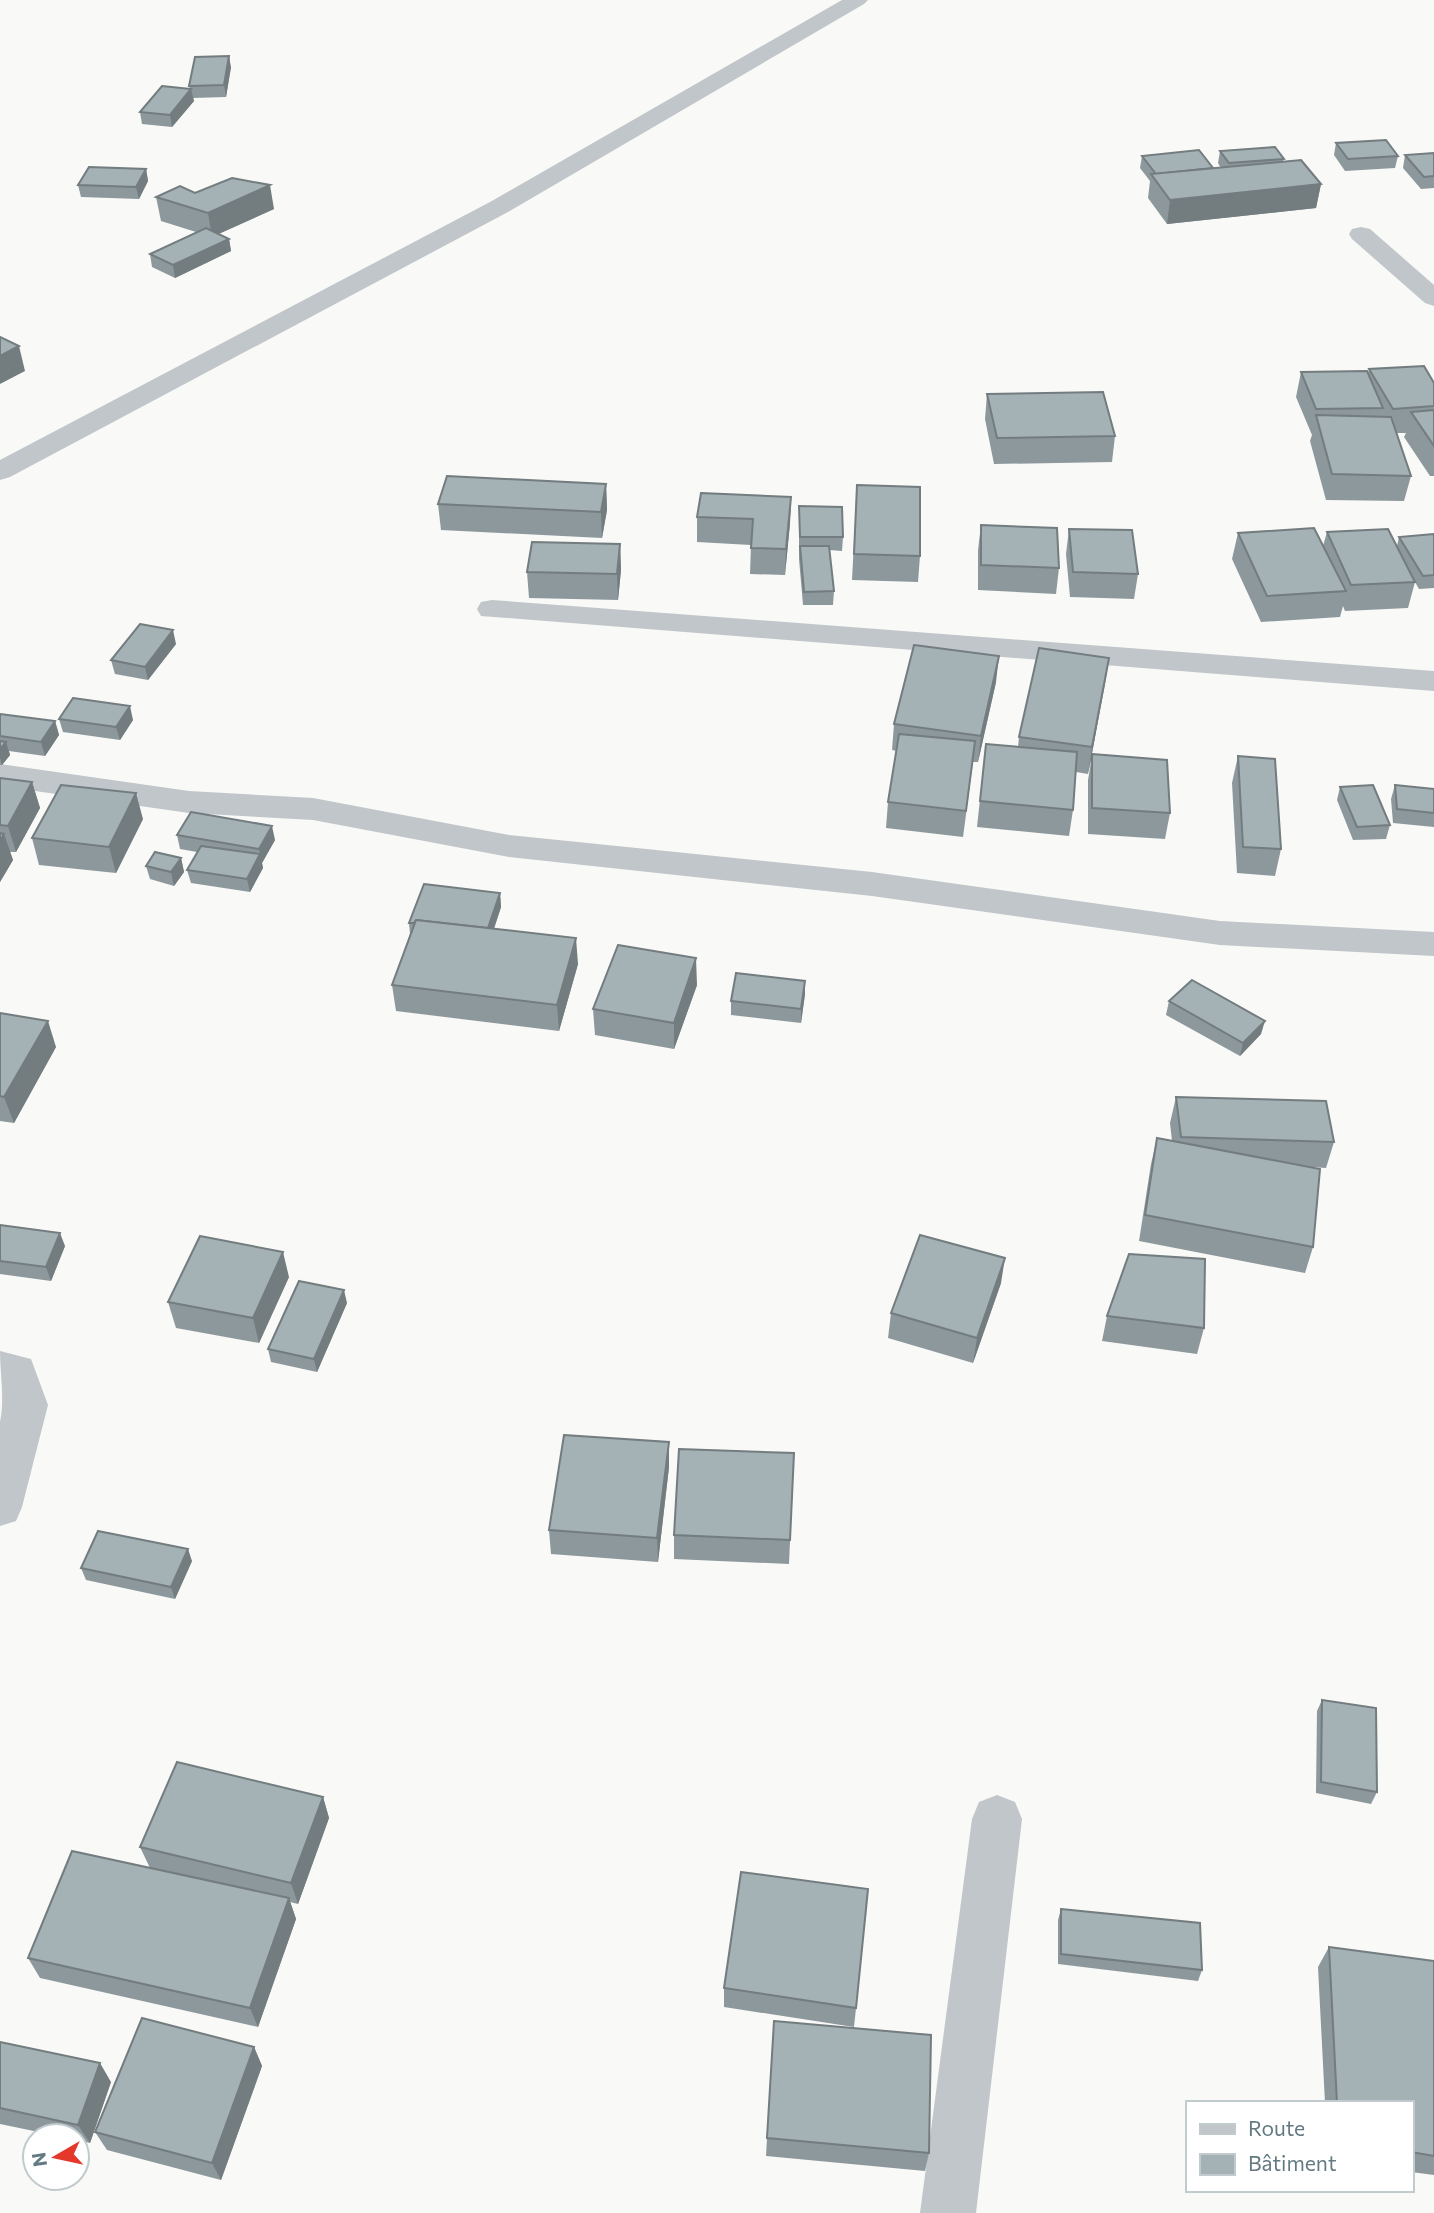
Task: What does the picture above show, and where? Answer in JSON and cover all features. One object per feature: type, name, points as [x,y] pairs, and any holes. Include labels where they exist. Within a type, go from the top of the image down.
[{"type":"street","points":[[4,466],[499,207],[856,0]]},
{"type":"street","points":[[1361,234],[1434,298]]},
{"type":"street","points":[[492,609],[1434,681]]},
{"type":"street","points":[[0,775],[189,802],[313,809],[509,846],[872,884],[1220,933],[1434,944]]},
{"type":"street","points":[[0,1369],[16,1371],[26,1405],[0,1507]]},
{"type":"street","points":[[948,2213],[997,1819]]},
{"type":"building","points":[[229,56],[224,85],[189,86],[195,57]]},
{"type":"building","points":[[162,86],[191,89],[170,115],[140,112]]},
{"type":"building","points":[[1386,140],[1398,156],[1348,159],[1336,143]]},
{"type":"building","points":[[1275,147],[1284,159],[1229,163],[1220,151]]},
{"type":"building","points":[[1199,150],[1213,168],[1156,174],[1142,156]]},
{"type":"building","points":[[1434,153],[1434,176],[1424,177],[1405,155]]},
{"type":"building","points":[[1301,160],[1321,184],[1170,200],[1151,174]]},
{"type":"building","points":[[89,167],[146,169],[136,187],[78,185]]},
{"type":"building","points":[[232,178],[270,185],[208,213],[156,197],[180,186],[195,193]]},
{"type":"building","points":[[206,228],[229,239],[173,265],[150,254]]},
{"type":"building","points":[[0,337],[19,346],[0,356]]},
{"type":"building","points":[[1424,366],[1434,383],[1434,406],[1393,409],[1369,369]]},
{"type":"building","points":[[1367,371],[1383,408],[1316,409],[1301,372]]},
{"type":"building","points":[[1103,392],[1115,436],[997,438],[987,394]]},
{"type":"building","points":[[1434,410],[1434,446],[1411,412]]},
{"type":"building","points":[[1316,415],[1391,417],[1411,476],[1332,474]]},
{"type":"building","points":[[447,476],[606,484],[601,512],[438,504]]},
{"type":"building","points":[[857,485],[920,487],[920,556],[854,554]]},
{"type":"building","points":[[701,493],[791,497],[786,549],[751,548],[753,519],[697,517]]},
{"type":"building","points":[[799,506],[842,507],[843,537],[800,537]]},
{"type":"building","points":[[981,525],[1057,528],[1059,568],[981,565]]},
{"type":"building","points":[[1314,528],[1346,591],[1267,596],[1238,533]]},
{"type":"building","points":[[1069,529],[1132,530],[1138,574],[1073,572]]},
{"type":"building","points":[[1388,529],[1415,582],[1351,585],[1327,532]]},
{"type":"building","points":[[1434,534],[1434,575],[1423,576],[1399,537]]},
{"type":"building","points":[[532,542],[620,544],[617,574],[527,572]]},
{"type":"building","points":[[800,546],[829,546],[834,591],[804,592]]},
{"type":"building","points":[[140,624],[173,630],[145,667],[111,660]]},
{"type":"building","points":[[914,645],[999,656],[981,736],[894,724]]},
{"type":"building","points":[[1039,648],[1109,658],[1092,747],[1019,737]]},
{"type":"building","points":[[73,698],[130,706],[116,727],[59,719]]},
{"type":"building","points":[[0,714],[55,721],[41,742],[0,736]]},
{"type":"building","points":[[899,734],[975,741],[966,811],[888,802]]},
{"type":"building","points":[[986,744],[1077,752],[1073,810],[980,801]]},
{"type":"building","points":[[1092,754],[1167,760],[1170,813],[1092,808]]},
{"type":"building","points":[[1238,756],[1275,759],[1281,849],[1243,847]]},
{"type":"building","points":[[0,778],[32,782],[8,826],[0,825]]},
{"type":"building","points":[[61,785],[136,793],[109,847],[32,838]]},
{"type":"building","points":[[1373,785],[1390,825],[1357,827],[1340,787]]},
{"type":"building","points":[[1395,785],[1434,789],[1434,813],[1397,809]]},
{"type":"building","points":[[191,812],[272,826],[259,849],[177,835]]},
{"type":"building","points":[[201,846],[260,854],[247,879],[187,870]]},
{"type":"building","points":[[155,852],[181,858],[171,872],[146,866]]},
{"type":"building","points":[[424,884],[500,893],[488,928],[416,920],[409,923]]},
{"type":"building","points":[[416,920],[576,938],[557,1005],[392,985]]},
{"type":"building","points":[[618,945],[696,958],[674,1023],[593,1009]]},
{"type":"building","points":[[736,973],[805,981],[801,1009],[731,1001]]},
{"type":"building","points":[[1192,980],[1265,1021],[1243,1043],[1169,1001]]},
{"type":"building","points":[[0,1013],[48,1021],[4,1097],[0,1096]]},
{"type":"building","points":[[1176,1097],[1326,1101],[1334,1142],[1181,1137]]},
{"type":"building","points":[[1157,1138],[1320,1169],[1313,1247],[1145,1215]]},
{"type":"building","points":[[0,1225],[60,1233],[46,1267],[0,1261]]},
{"type":"building","points":[[920,1235],[1005,1258],[977,1338],[891,1313]]},
{"type":"building","points":[[200,1236],[283,1252],[253,1318],[168,1302]]},
{"type":"building","points":[[1129,1254],[1205,1259],[1204,1328],[1107,1316]]},
{"type":"building","points":[[299,1281],[344,1290],[314,1359],[268,1349]]},
{"type":"building","points":[[564,1435],[669,1442],[657,1538],[549,1530]]},
{"type":"building","points":[[679,1449],[794,1453],[790,1540],[674,1535]]},
{"type":"building","points":[[98,1531],[188,1549],[171,1587],[81,1568]]},
{"type":"building","points":[[1322,1700],[1376,1708],[1377,1792],[1321,1782]]},
{"type":"building","points":[[177,1762],[323,1797],[291,1883],[140,1847]]},
{"type":"building","points":[[72,1851],[289,1898],[250,2008],[28,1958]]},
{"type":"building","points":[[741,1872],[868,1889],[856,2008],[724,1988]]},
{"type":"building","points":[[1061,1909],[1200,1923],[1202,1970],[1061,1954]]},
{"type":"building","points":[[1329,1947],[1434,1961],[1434,2156],[1413,2152],[1413,2101],[1337,2101]]},
{"type":"building","points":[[142,2018],[254,2047],[212,2163],[95,2132]]},
{"type":"building","points":[[774,2021],[931,2035],[929,2153],[767,2138]]},
{"type":"building","points":[[0,2042],[100,2063],[79,2122],[64,2122],[0,2108]]}]
